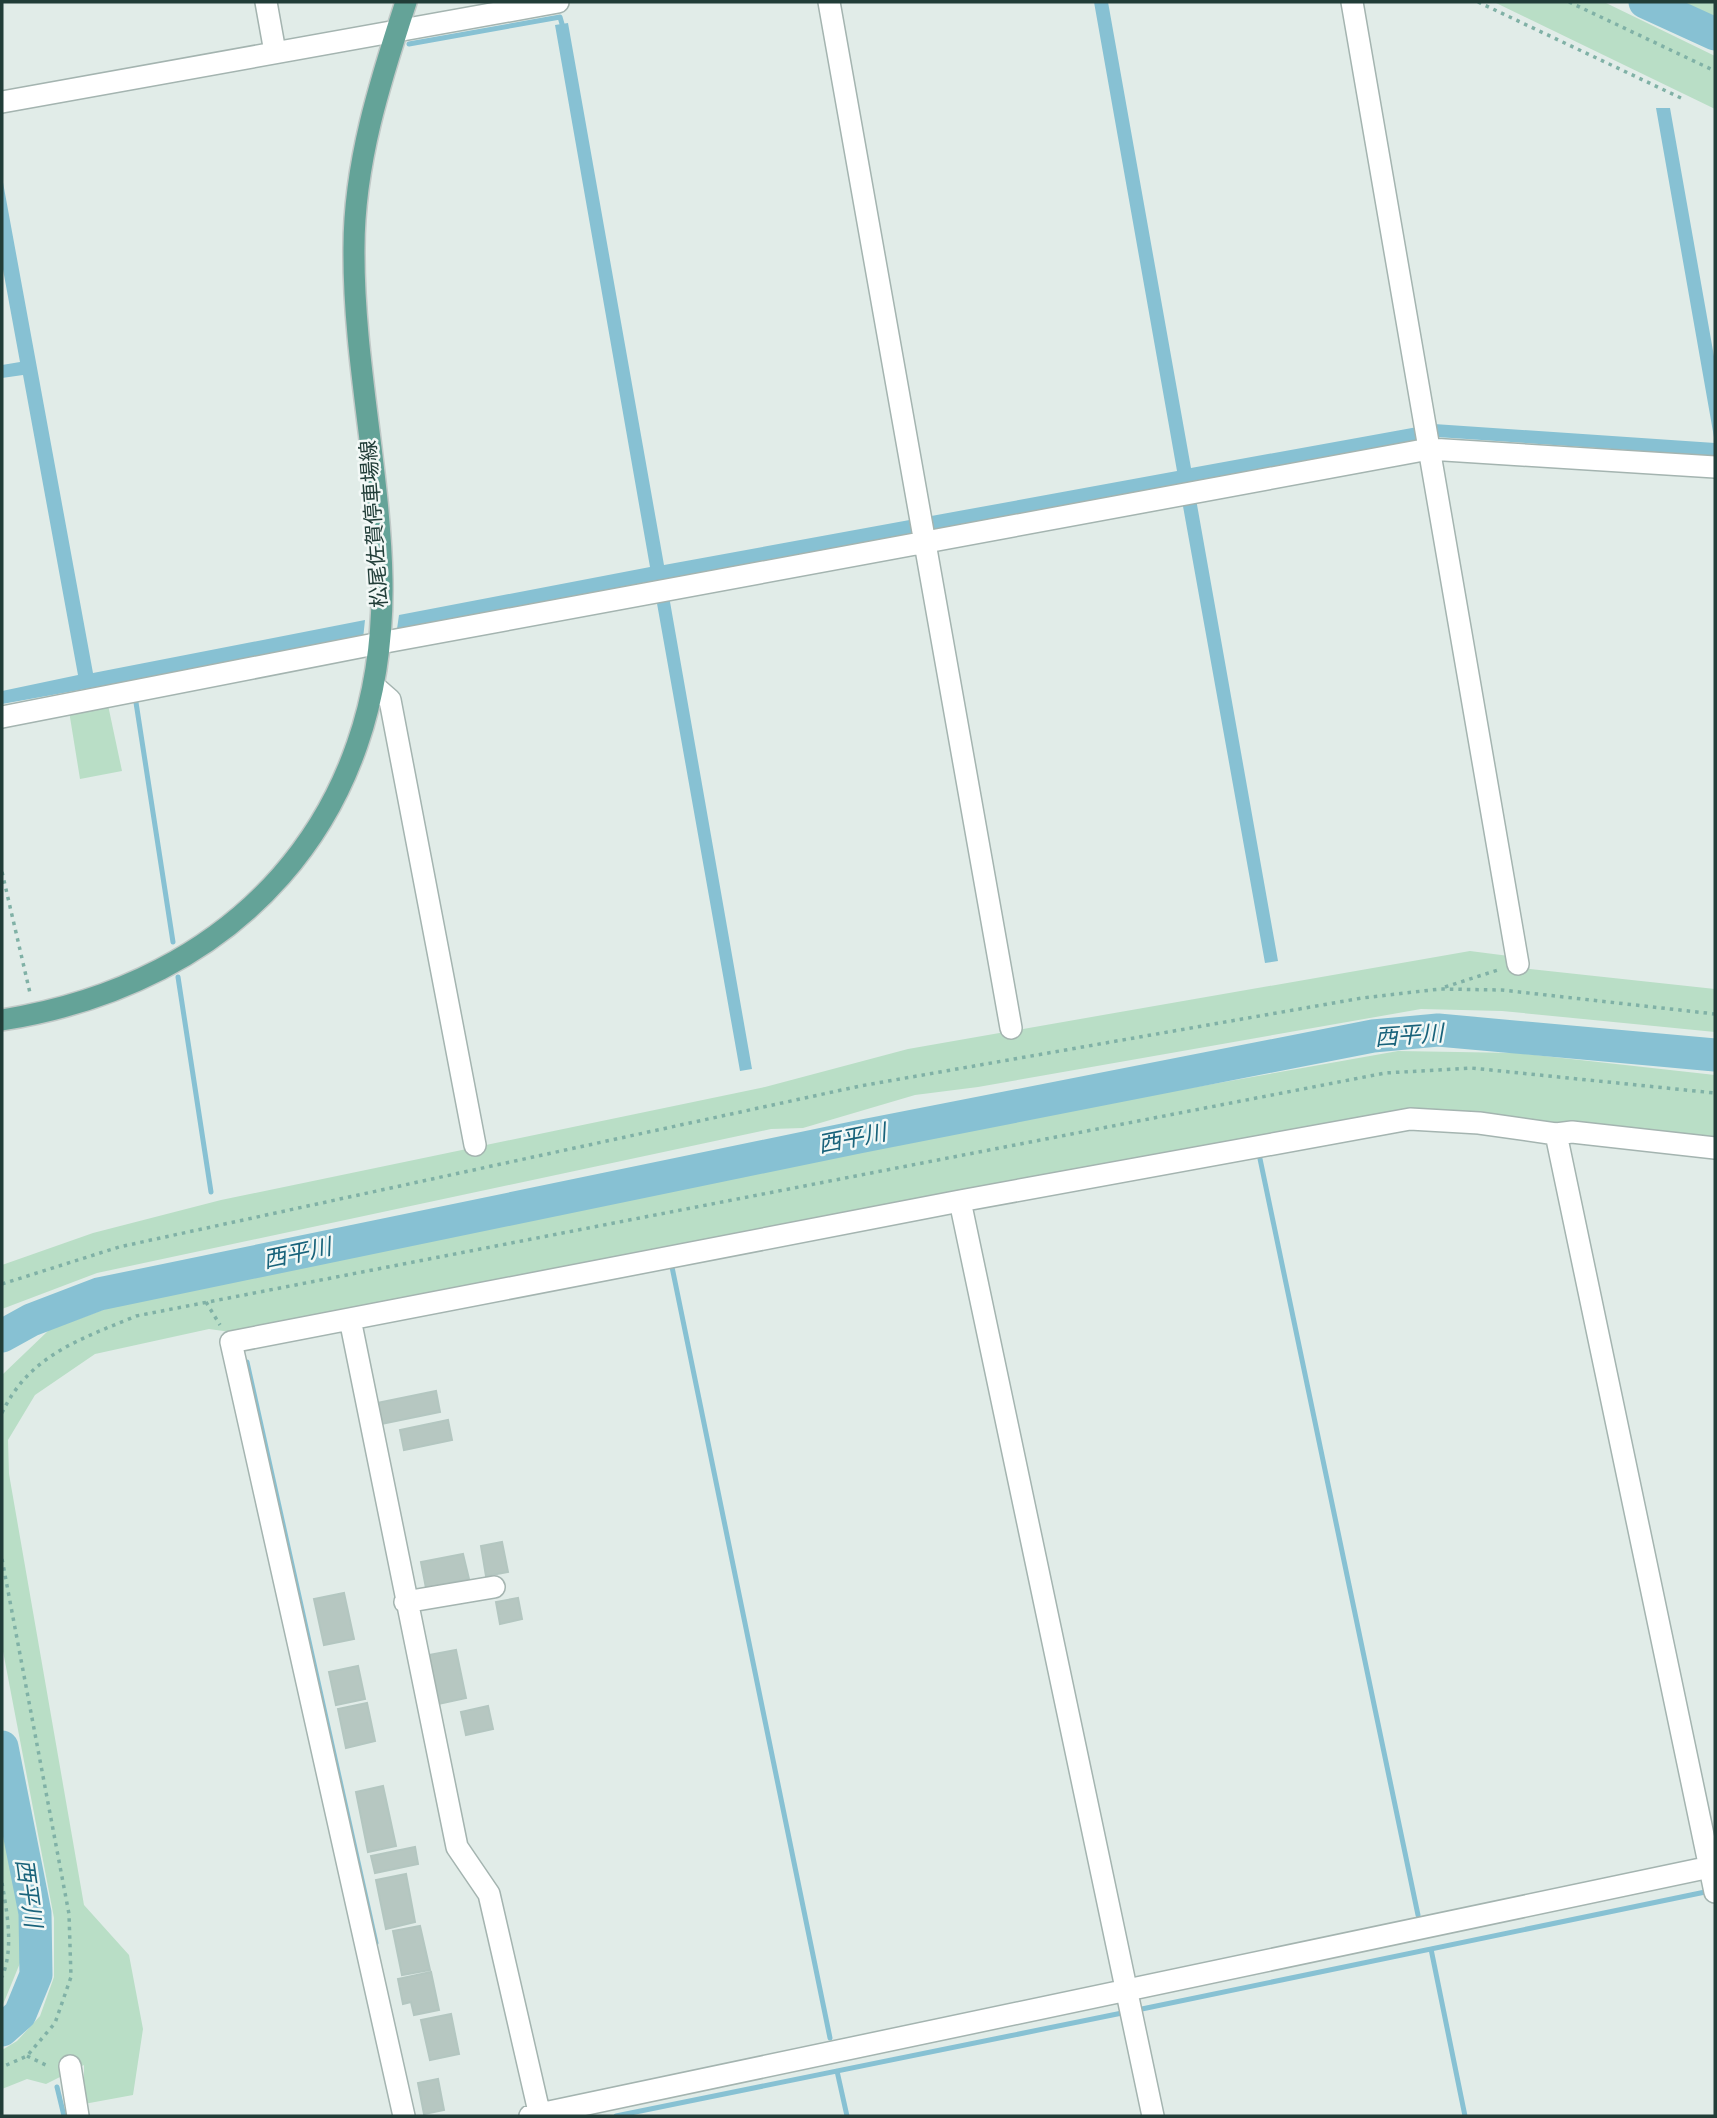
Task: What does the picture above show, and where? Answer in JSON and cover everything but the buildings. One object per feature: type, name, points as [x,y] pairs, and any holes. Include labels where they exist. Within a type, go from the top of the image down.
[{"type":"main road","name":"松尾佐賀停車場線","points":[[2,1020],[114,993],[179,961],[221,933],[265,897],[307,844],[342,785],[372,702],[380,643],[382,580],[355,316],[354,244],[360,168],[376,94],[406,2]]},
{"type":"street","points":[[266,2],[275,52]]},
{"type":"street","points":[[2,102],[558,2]]},
{"type":"street","points":[[830,2],[1011,1028]]},
{"type":"street","points":[[1352,2],[1518,964]]},
{"type":"street","points":[[2,717],[380,643],[1429,449],[1714,467]]},
{"type":"street","points":[[374,686],[390,700],[475,1145]]},
{"type":"street","points":[[404,2116],[231,1342],[960,1201],[1410,1119],[1479,1123],[1556,1134],[1573,1132],[1715,1148]]},
{"type":"street","points":[[1556,1134],[1713,1867],[1715,1892]]},
{"type":"street","points":[[960,1201],[1153,2116]]},
{"type":"street","points":[[350,1319],[405,1602],[457,1847],[489,1894],[536,2116],[1713,1867]]},
{"type":"street","points":[[405,1602],[494,1587]]},
{"type":"street","points":[[70,2066],[78,2116]]},
{"type":"path","points":[[1478,2],[1681,98]]},
{"type":"path","points":[[1569,2],[1715,71]]},
{"type":"path","points":[[2,872],[35,1013]]},
{"type":"path","points":[[1440,989],[1518,964]]},
{"type":"path","points":[[2,1284],[119,1247],[860,1086],[1362,998],[1440,989],[1502,990],[1715,1014]]},
{"type":"path","points":[[2,1413],[13,1390],[60,1348],[136,1316],[1385,1073],[1471,1068],[1715,1093]]},
{"type":"path","points":[[206,1302],[231,1342]]},
{"type":"path","points":[[2,1559],[69,1914],[71,1977],[55,2022],[27,2056],[2,2067]]},
{"type":"path","points":[[2,1883],[6,1908],[8,1963],[2,1977]]},
{"type":"path","points":[[27,2056],[55,2068],[64,2063],[70,2066]]},
{"type":"green space","points":[[1494,2],[1604,2],[1715,56],[1715,109]]},
{"type":"green space","points":[[1682,2],[1715,2],[1715,18]]},
{"type":"green space","points":[[108,705],[122,771],[80,779],[69,711]]},
{"type":"green space","points":[[1470,951],[1509,956],[1530,969],[1715,989],[1715,1032],[1502,1011],[1421,1009],[978,1087],[915,1095],[803,1128],[771,1129],[97,1273],[2,1309],[2,1265],[93,1233],[221,1200],[765,1087],[908,1049]]},
{"type":"green space","points":[[1398,1051],[1517,1053],[1715,1075],[1715,1139],[1425,1110],[238,1333],[209,1329],[95,1354],[35,1395],[8,1440],[9,1474],[84,1905],[129,1955],[143,2029],[133,2095],[84,2104],[84,2065],[46,2084],[27,2079],[2,2089],[2,2050],[17,2041],[40,2016],[54,1977],[54,1918],[2,1646],[2,1375],[49,1330],[108,1308],[1027,1117]]},
{"type":"green space","points":[[2,1809],[20,1906],[20,1963],[2,2007]]},
{"type":"water","points":[[1094,2],[1108,2],[1191,468],[1434,424],[1715,443],[1715,456],[1437,437],[1193,482],[1278,961],[1265,963],[1179,484],[666,579],[752,1069],[740,1071],[653,581],[397,629],[399,615],[650,567],[555,25],[568,23],[664,565],[1177,471]]},
{"type":"water","points":[[1656,108],[1670,108],[1715,362],[1715,443]]},
{"type":"water","points":[[2,177],[93,673],[365,620],[363,639],[2,704],[2,691],[78,675],[23,375],[2,378],[2,365],[20,362],[2,264]]},
{"type":"waterway","points":[[1645,2],[1715,34]]},
{"type":"waterway","points":[[409,44],[560,17],[562,24]]},
{"type":"waterway","points":[[135,696],[173,942]]},
{"type":"waterway","points":[[178,977],[211,1192]]},
{"type":"waterway","name":"西平川","points":[[2,1336],[31,1320],[99,1294],[858,1137],[1373,1036],[1438,1030],[1715,1055]]},
{"type":"waterway","points":[[1259,1154],[1418,1915]]},
{"type":"waterway","points":[[672,1267],[830,2038]]},
{"type":"waterway","points":[[247,1362],[376,1943]]},
{"type":"waterway","name":"西平川","points":[[2,1747],[35,1913],[36,1975],[20,2014],[2,2030]]},
{"type":"waterway","points":[[1137,2010],[1710,1891]]},
{"type":"waterway","points":[[1431,1949],[1465,2116]]},
{"type":"waterway","points":[[616,2116],[1127,2012]]},
{"type":"waterway","points":[[837,2071],[847,2116]]},
{"type":"waterway","points":[[57,2087],[64,2116]]}]
